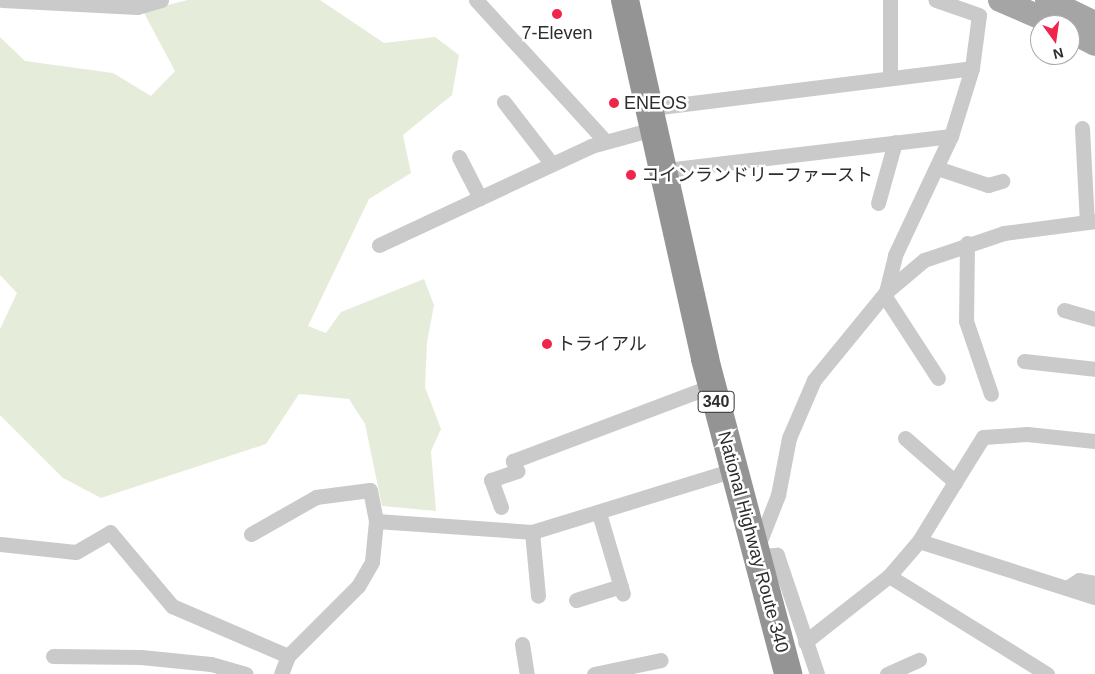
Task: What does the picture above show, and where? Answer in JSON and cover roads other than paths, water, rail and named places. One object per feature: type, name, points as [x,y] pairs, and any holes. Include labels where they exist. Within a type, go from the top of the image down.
[{"type":"highway","name":"National Highway Route 340","points":[[625,0],[666,170],[712,386],[754,556],[788,674]]},
{"type":"main road","points":[[1000,0],[1035,15]]},
{"type":"main road","points":[[1047,0],[1095,23]]},
{"type":"main road","points":[[1080,36],[1095,44]]},
{"type":"street","points":[[2,0],[137,7],[161,0]]},
{"type":"street","points":[[476,0],[605,140]]},
{"type":"street","points":[[890,0],[890,77]]},
{"type":"street","points":[[936,0],[979,15],[972,68],[952,136],[894,254],[885,294],[938,378]]},
{"type":"street","points":[[379,245],[654,118],[890,77],[972,68]]},
{"type":"street","points":[[504,102],[552,164]]},
{"type":"street","points":[[817,674],[777,555],[754,556],[778,495],[789,438],[814,380],[885,294],[924,260],[967,243],[1042,225],[1091,222],[1082,128]]},
{"type":"street","points":[[666,170],[952,136]]},
{"type":"street","points":[[878,202],[896,142]]},
{"type":"street","points":[[459,156],[480,198]]},
{"type":"street","points":[[937,168],[988,185],[1002,181]]},
{"type":"street","points":[[967,243],[966,321],[991,394]]},
{"type":"street","points":[[1064,310],[1095,319]]},
{"type":"street","points":[[1024,361],[1095,369]]},
{"type":"street","points":[[501,507],[491,480],[517,471],[513,461],[712,386]]},
{"type":"street","points":[[805,642],[889,576],[919,542],[983,437],[1027,434],[1095,441]]},
{"type":"street","points":[[905,438],[955,482]]},
{"type":"street","points":[[376,521],[532,532],[599,514],[733,470]]},
{"type":"street","points":[[251,534],[316,497],[370,490],[376,521],[372,562],[358,586],[288,656],[281,674]]},
{"type":"street","points":[[576,600],[622,590],[599,514]]},
{"type":"street","points":[[0,544],[76,552],[110,532],[172,606],[288,656]]},
{"type":"street","points":[[532,532],[538,596]]},
{"type":"street","points":[[919,542],[1095,597]]},
{"type":"street","points":[[889,576],[1047,674]]},
{"type":"street","points":[[1068,587],[1079,580],[1095,583]]},
{"type":"street","points":[[522,644],[527,674]]},
{"type":"street","points":[[53,656],[141,657],[211,664],[246,674]]},
{"type":"street","points":[[594,674],[661,660]]},
{"type":"street","points":[[887,674],[919,660]]},
{"type":"place","name":"7-Eleven","points":[[557,14]]},
{"type":"place","name":"ENEOS","points":[[614,103]]},
{"type":"place","name":"コインランドリーファースト","points":[[631,175]]},
{"type":"place","name":"トライアル","points":[[547,344]]}]
